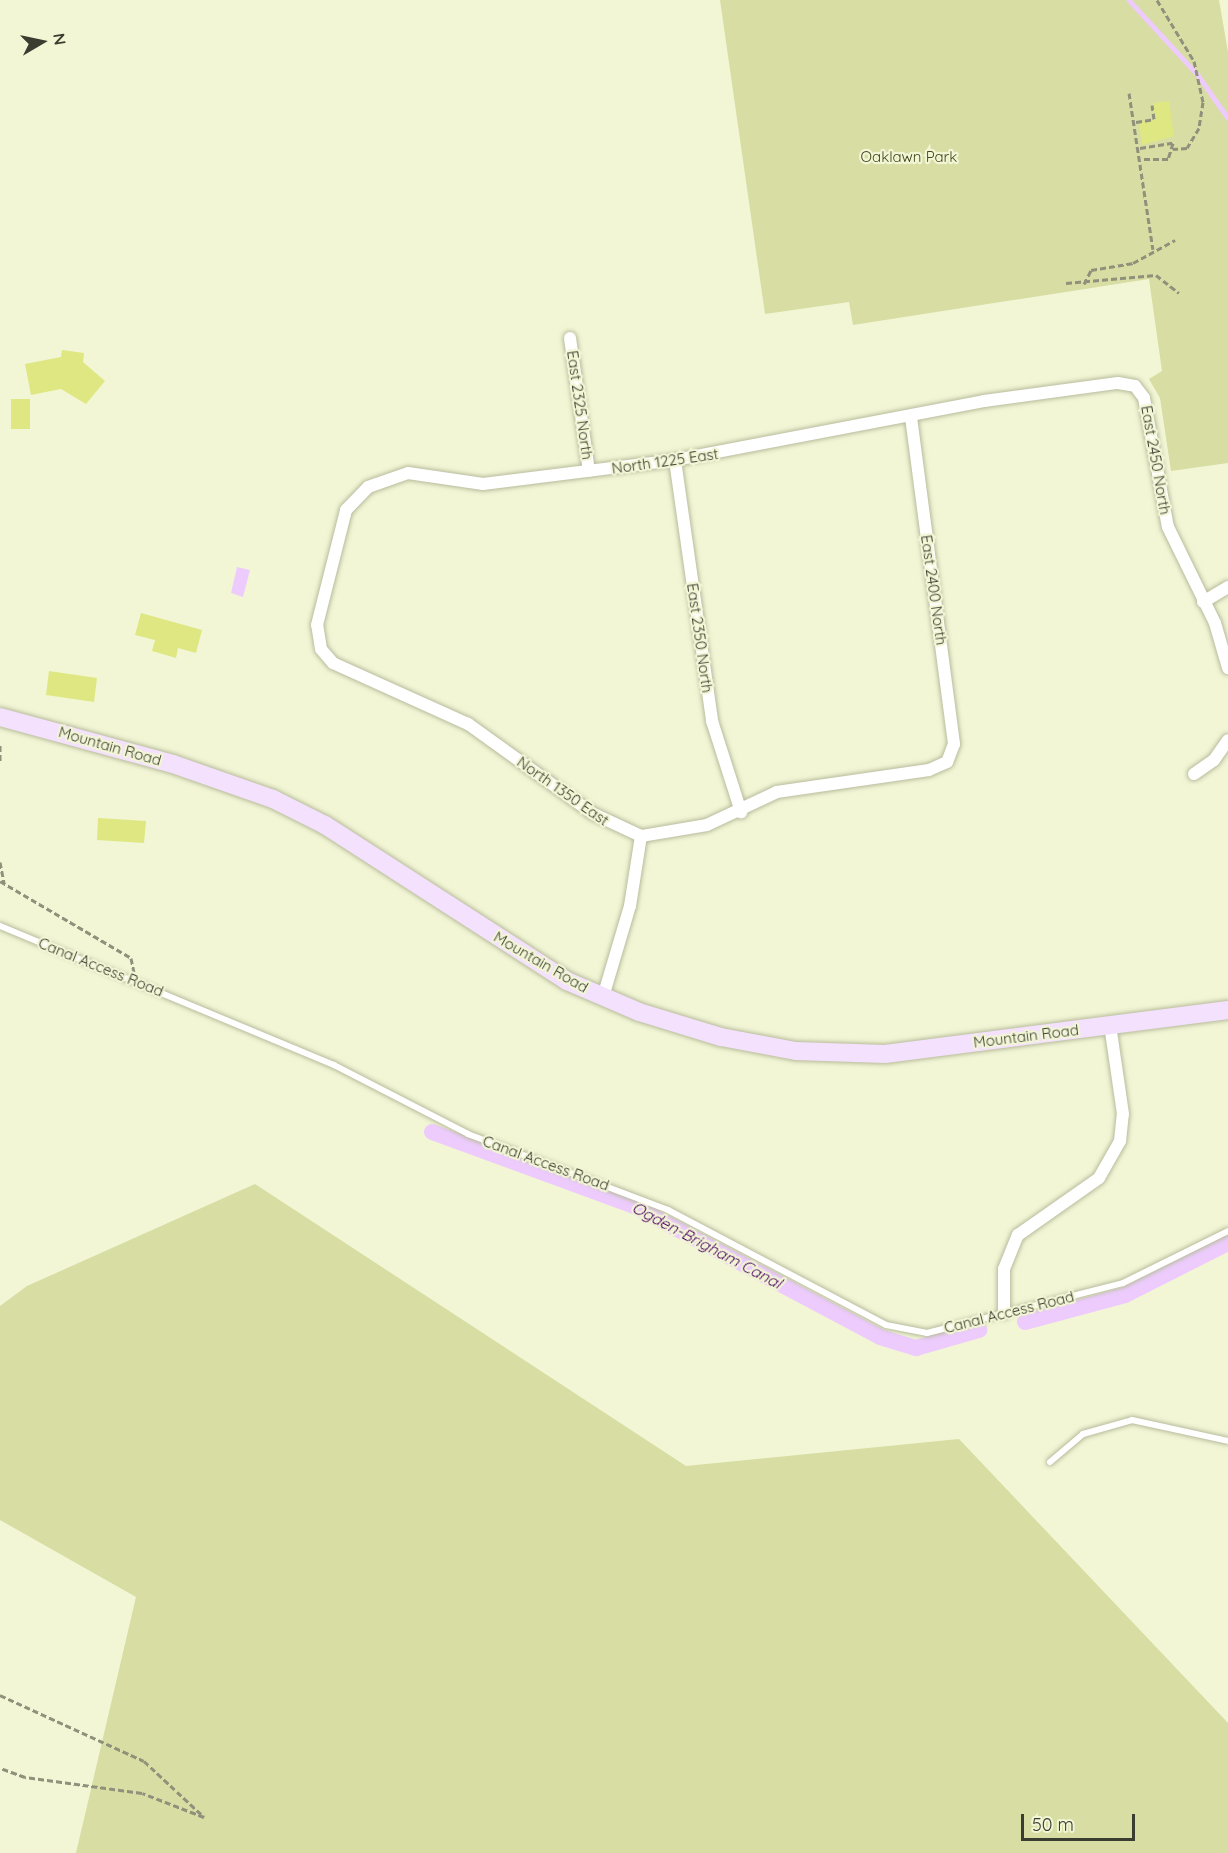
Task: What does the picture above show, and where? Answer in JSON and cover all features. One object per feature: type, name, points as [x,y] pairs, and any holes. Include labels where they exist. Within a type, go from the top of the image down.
[{"type":"street","name":"East 2325 North","points":[[570,339],[589,471]]},
{"type":"street","name":"North 1225 East","points":[[333,663],[321,649],[317,625],[346,510],[368,487],[408,473],[483,484],[675,460],[1030,394],[1110,384],[1135,386]]},
{"type":"street","name":"East 2450 North","points":[[1135,386],[1148,411],[1168,527],[1203,603],[1228,668]]},
{"type":"street","name":"East 2400 North","points":[[741,812],[777,792],[928,770],[947,762],[954,744],[911,417]]},
{"type":"street","name":"East 2350 North","points":[[675,460],[712,721],[741,812]]},
{"type":"street","points":[[1203,603],[1228,587]]},
{"type":"street","name":"North 1350 East","points":[[333,663],[468,724],[592,813],[641,836]]},
{"type":"street","name":"Mountain Road","points":[[0,717],[173,764],[273,799],[326,825],[515,949],[603,997],[721,1037],[840,1055],[1228,1010]]},
{"type":"street","points":[[1194,774],[1214,760],[1228,740]]},
{"type":"street","points":[[603,997],[630,906],[641,836],[682,832],[741,812]]},
{"type":"street","points":[[1004,1312],[1004,1269],[1018,1235],[1099,1178],[1120,1141],[1123,1114],[1110,1025]]},
{"type":"lane","name":"Canal Access Road","points":[[0,926],[334,1065],[468,1134],[668,1210],[886,1325],[927,1333],[1123,1283],[1228,1231]]},
{"type":"lane","points":[[1050,1462],[1083,1434],[1132,1420],[1228,1441]]},
{"type":"path","points":[[1157,0],[1194,61],[1203,102],[1199,128],[1187,148],[1173,149]]},
{"type":"path","points":[[1129,93],[1136,122],[1153,249]]},
{"type":"path","points":[[1136,122],[1154,119],[1152,105]]},
{"type":"path","points":[[1140,148],[1173,143],[1168,159],[1141,159]]},
{"type":"path","points":[[1084,284],[1091,270],[1133,263],[1153,249],[1175,240]]},
{"type":"path","points":[[1066,283],[1084,284],[1156,275],[1179,293]]},
{"type":"path","points":[[0,745],[0,761]]},
{"type":"path","points":[[0,862],[2,882],[131,958],[133,980]]},
{"type":"path","points":[[0,1695],[144,1761],[204,1817],[142,1792],[26,1777],[0,1768]]},
{"type":"green space","name":"Oaklawn Park","points":[[720,0],[1219,0],[1228,52],[1228,463],[1171,471],[1160,398],[1149,379],[1162,371],[1149,279],[853,325],[849,302],[765,314]]},
{"type":"green space","points":[[255,1184],[686,1466],[959,1439],[1228,1723],[1228,1853],[76,1853],[136,1597],[0,1520],[0,1306],[27,1286]]},
{"type":"shaded area","points":[[237,567],[250,570],[243,597],[231,593]]},
{"type":"building","points":[[1169,101],[1174,136],[1142,145],[1139,122],[1155,120],[1153,103]]},
{"type":"building","points":[[62,350],[84,353],[83,362],[105,381],[86,404],[61,389],[31,395],[25,364],[61,357]]},
{"type":"building","points":[[11,399],[30,399],[30,429],[11,429]]},
{"type":"building","points":[[141,613],[202,630],[196,653],[178,648],[176,658],[152,651],[155,640],[135,635]]},
{"type":"building","points":[[49,671],[97,678],[94,702],[46,695]]},
{"type":"building","points":[[98,818],[146,821],[144,843],[97,840]]},
{"type":"waterway","points":[[1129,0],[1198,75],[1228,118]]},
{"type":"waterway","name":"Ogden-Brigham Canal","points":[[432,1132],[632,1205],[880,1337],[916,1348],[979,1330]]},
{"type":"waterway","name":"Ogden-Brigham Canal","points":[[1025,1322],[1125,1295],[1228,1243]]}]
